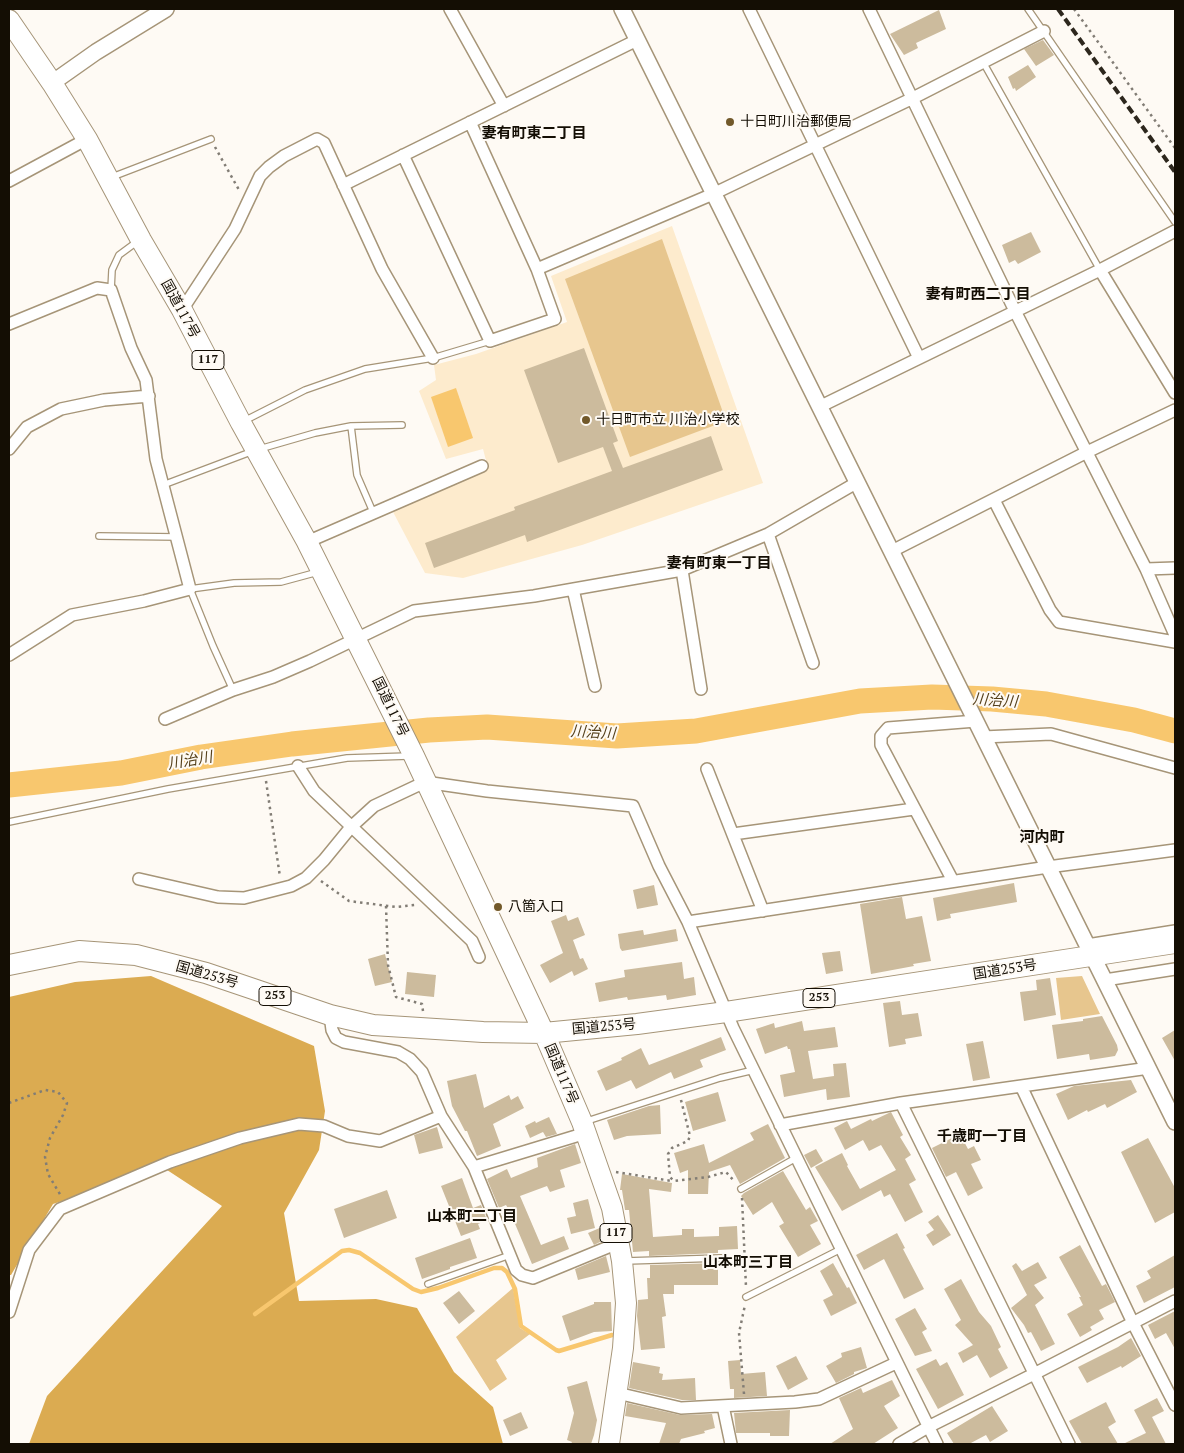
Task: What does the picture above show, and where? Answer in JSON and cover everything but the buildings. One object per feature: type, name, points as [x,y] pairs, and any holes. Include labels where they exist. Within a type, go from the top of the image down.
[{"type":"highway","name":"国道117号","points":[[9,20],[87,139],[107,179],[182,310],[241,423],[307,542],[414,756],[544,1032],[584,1128],[599,1170],[612,1208],[620,1252],[626,1303],[623,1348],[609,1444]]},
{"type":"highway","name":"国道253号","points":[[9,965],[79,951],[136,955],[206,973],[330,1015],[373,1025],[426,1030],[544,1032],[637,1024],[726,1012],[1090,951],[1175,943]]},
{"type":"street","points":[[52,83],[96,52],[166,9]]},
{"type":"street","points":[[450,9],[504,106]]},
{"type":"street","points":[[622,9],[1175,1122]]},
{"type":"street","points":[[749,9],[919,358]]},
{"type":"street","points":[[869,9],[1015,311],[1146,569],[1175,635]]},
{"type":"street","points":[[537,269],[713,194],[913,98],[1044,31]]},
{"type":"street","points":[[342,185],[637,40]]},
{"type":"street","points":[[403,155],[490,341],[555,319],[537,269],[470,122]]},
{"type":"street","points":[[9,180],[87,139]]},
{"type":"street","points":[[182,310],[235,229],[260,176],[284,156],[317,139],[324,142],[382,269],[433,358]]},
{"type":"street","points":[[819,407],[1100,270],[1175,231]]},
{"type":"street","points":[[1100,270],[1175,394]]},
{"type":"street","points":[[9,324],[97,288],[111,290],[131,348],[146,380],[156,459],[190,588],[144,601],[72,615],[9,655]]},
{"type":"street","points":[[9,449],[27,427],[61,409],[104,400],[149,396]]},
{"type":"street","points":[[892,551],[1086,452],[1175,410]]},
{"type":"street","points":[[307,542],[482,466]]},
{"type":"street","points":[[165,719],[234,690],[273,677],[414,611],[534,596],[682,570],[768,534],[856,483]]},
{"type":"street","points":[[994,500],[1050,610],[1059,622],[1175,642]]},
{"type":"street","points":[[768,534],[813,663]]},
{"type":"street","points":[[1146,569],[1175,568]]},
{"type":"street","points":[[682,570],[701,689]]},
{"type":"street","points":[[573,589],[596,686]]},
{"type":"street","points":[[953,882],[881,745],[881,736],[888,728],[975,719]]},
{"type":"street","points":[[984,737],[1051,734],[1175,768]]},
{"type":"street","points":[[298,766],[314,791],[472,941],[479,956]]},
{"type":"street","points":[[708,769],[763,911]]},
{"type":"street","points":[[139,879],[218,897],[244,898],[283,888],[306,878],[351,826],[374,806],[425,782],[487,791],[633,806],[688,922],[726,1012],[937,1444]]},
{"type":"street","points":[[733,834],[914,809]]},
{"type":"street","points":[[688,922],[1048,867],[1175,850]]},
{"type":"street","points":[[1090,951],[1175,931]]},
{"type":"street","points":[[1105,980],[1175,969]]},
{"type":"street","points":[[330,1015],[332,1030],[336,1038],[344,1042],[398,1052],[410,1059],[422,1072],[441,1116],[474,1167],[516,1270],[522,1275],[533,1278],[620,1252]]},
{"type":"street","points":[[780,1125],[901,1103],[1149,1068]]},
{"type":"street","points":[[1021,1086],[1133,1323],[1175,1405]]},
{"type":"street","points":[[901,1103],[1069,1444]]},
{"type":"street","points":[[9,1312],[29,1250],[60,1208],[170,1162],[240,1138],[300,1124],[324,1126],[348,1136],[380,1141],[441,1116]]},
{"type":"street","points":[[474,1167],[584,1128]]},
{"type":"street","points":[[899,1444],[928,1427],[1175,1301]]},
{"type":"street","points":[[617,1393],[681,1408],[795,1402],[819,1399],[896,1363]]},
{"type":"street","points":[[723,1406],[731,1444]]},
{"type":"lane","points":[[1028,9],[1175,222]]},
{"type":"lane","points":[[983,62],[1100,270]]},
{"type":"lane","points":[[107,179],[211,139]]},
{"type":"lane","points":[[111,290],[112,270],[119,255],[141,240]]},
{"type":"lane","points":[[241,423],[305,390],[365,369],[433,358],[490,341]]},
{"type":"lane","points":[[163,485],[256,450],[315,433],[351,426],[402,425]]},
{"type":"lane","points":[[351,426],[357,476],[373,512]]},
{"type":"lane","points":[[99,536],[178,537]]},
{"type":"lane","points":[[234,690],[213,646],[190,588],[234,583],[281,582],[322,572]]},
{"type":"lane","points":[[9,822],[168,789],[347,758],[414,756]]},
{"type":"lane","points":[[584,1128],[679,1091],[754,1070]]},
{"type":"lane","points":[[741,1189],[796,1158]]},
{"type":"lane","points":[[746,1297],[841,1250]]},
{"type":"lane","points":[[620,1252],[721,1258]]},
{"type":"lane","points":[[428,1284],[510,1255]]},
{"type":"path","points":[[1074,9],[1175,148]]},
{"type":"path","points":[[211,139],[247,202]]},
{"type":"path","points":[[265,772],[283,888]]},
{"type":"path","points":[[310,874],[349,901],[396,907],[432,903]]},
{"type":"path","points":[[386,906],[388,965],[396,997],[422,1004],[424,1014]]},
{"type":"path","points":[[9,1102],[45,1090],[58,1092],[67,1103],[63,1115],[50,1138],[45,1157],[48,1174],[66,1206]]},
{"type":"path","points":[[674,1181],[670,1177],[668,1154],[672,1148],[688,1140],[690,1136],[679,1091]]},
{"type":"path","points":[[599,1170],[674,1181],[708,1177],[726,1172],[741,1189],[746,1297],[738,1334],[745,1405]]},
{"type":"shaded area","name":"十日町市立 川治小学校","points":[[672,226],[763,483],[582,545],[463,578],[425,573],[392,510],[488,468],[483,449],[446,459],[419,391],[436,380],[434,365],[476,354],[567,322],[551,276]]},
{"type":"shaded area","points":[[662,239],[726,421],[630,457],[565,279]]},
{"type":"shaded area","points":[[456,388],[473,438],[448,447],[431,397]]},
{"type":"shaded area","points":[[151,976],[314,1046],[325,1111],[319,1150],[284,1213],[299,1301],[376,1299],[417,1308],[454,1372],[493,1407],[503,1444],[29,1444],[47,1396],[222,1206],[164,1168],[53,1204],[11,1275],[9,1275],[9,997],[75,982]]},
{"type":"shaded area","points":[[1082,976],[1100,1014],[1061,1020],[1056,978]]},
{"type":"shaded area","points":[[513,1288],[520,1328],[530,1334],[496,1360],[507,1379],[490,1391],[456,1337]]},
{"type":"waterway","name":"川治川","points":[[9,785],[121,773],[201,757],[292,744],[429,730],[487,727],[617,736],[696,731],[860,701],[932,697],[992,699],[1046,704],[1134,720],[1175,731]]},
{"type":"waterway","points":[[255,1314],[342,1251],[349,1250],[360,1253],[413,1289],[421,1292],[438,1288],[494,1268],[502,1268],[507,1272],[515,1289],[521,1326],[559,1351],[612,1335]]},
{"type":"railway","points":[[1058,9],[1175,172]]},
{"type":"place","name":"十日町川治郵便局","points":[[730,122]]},
{"type":"place","name":"十日町市立 川治小学校","points":[[586,420]]},
{"type":"place","name":"八箇入口","points":[[498,907]]},
{"type":"district","name":"妻有町東二丁目","points":[[534,134]]},
{"type":"district","name":"妻有町西二丁目","points":[[978,295]]},
{"type":"district","name":"妻有町東一丁目","points":[[719,564]]},
{"type":"district","name":"河内町","points":[[1042,838]]},
{"type":"district","name":"千歳町一丁目","points":[[982,1137]]},
{"type":"district","name":"山本町二丁目","points":[[472,1217]]},
{"type":"district","name":"山本町三丁目","points":[[748,1263]]}]
